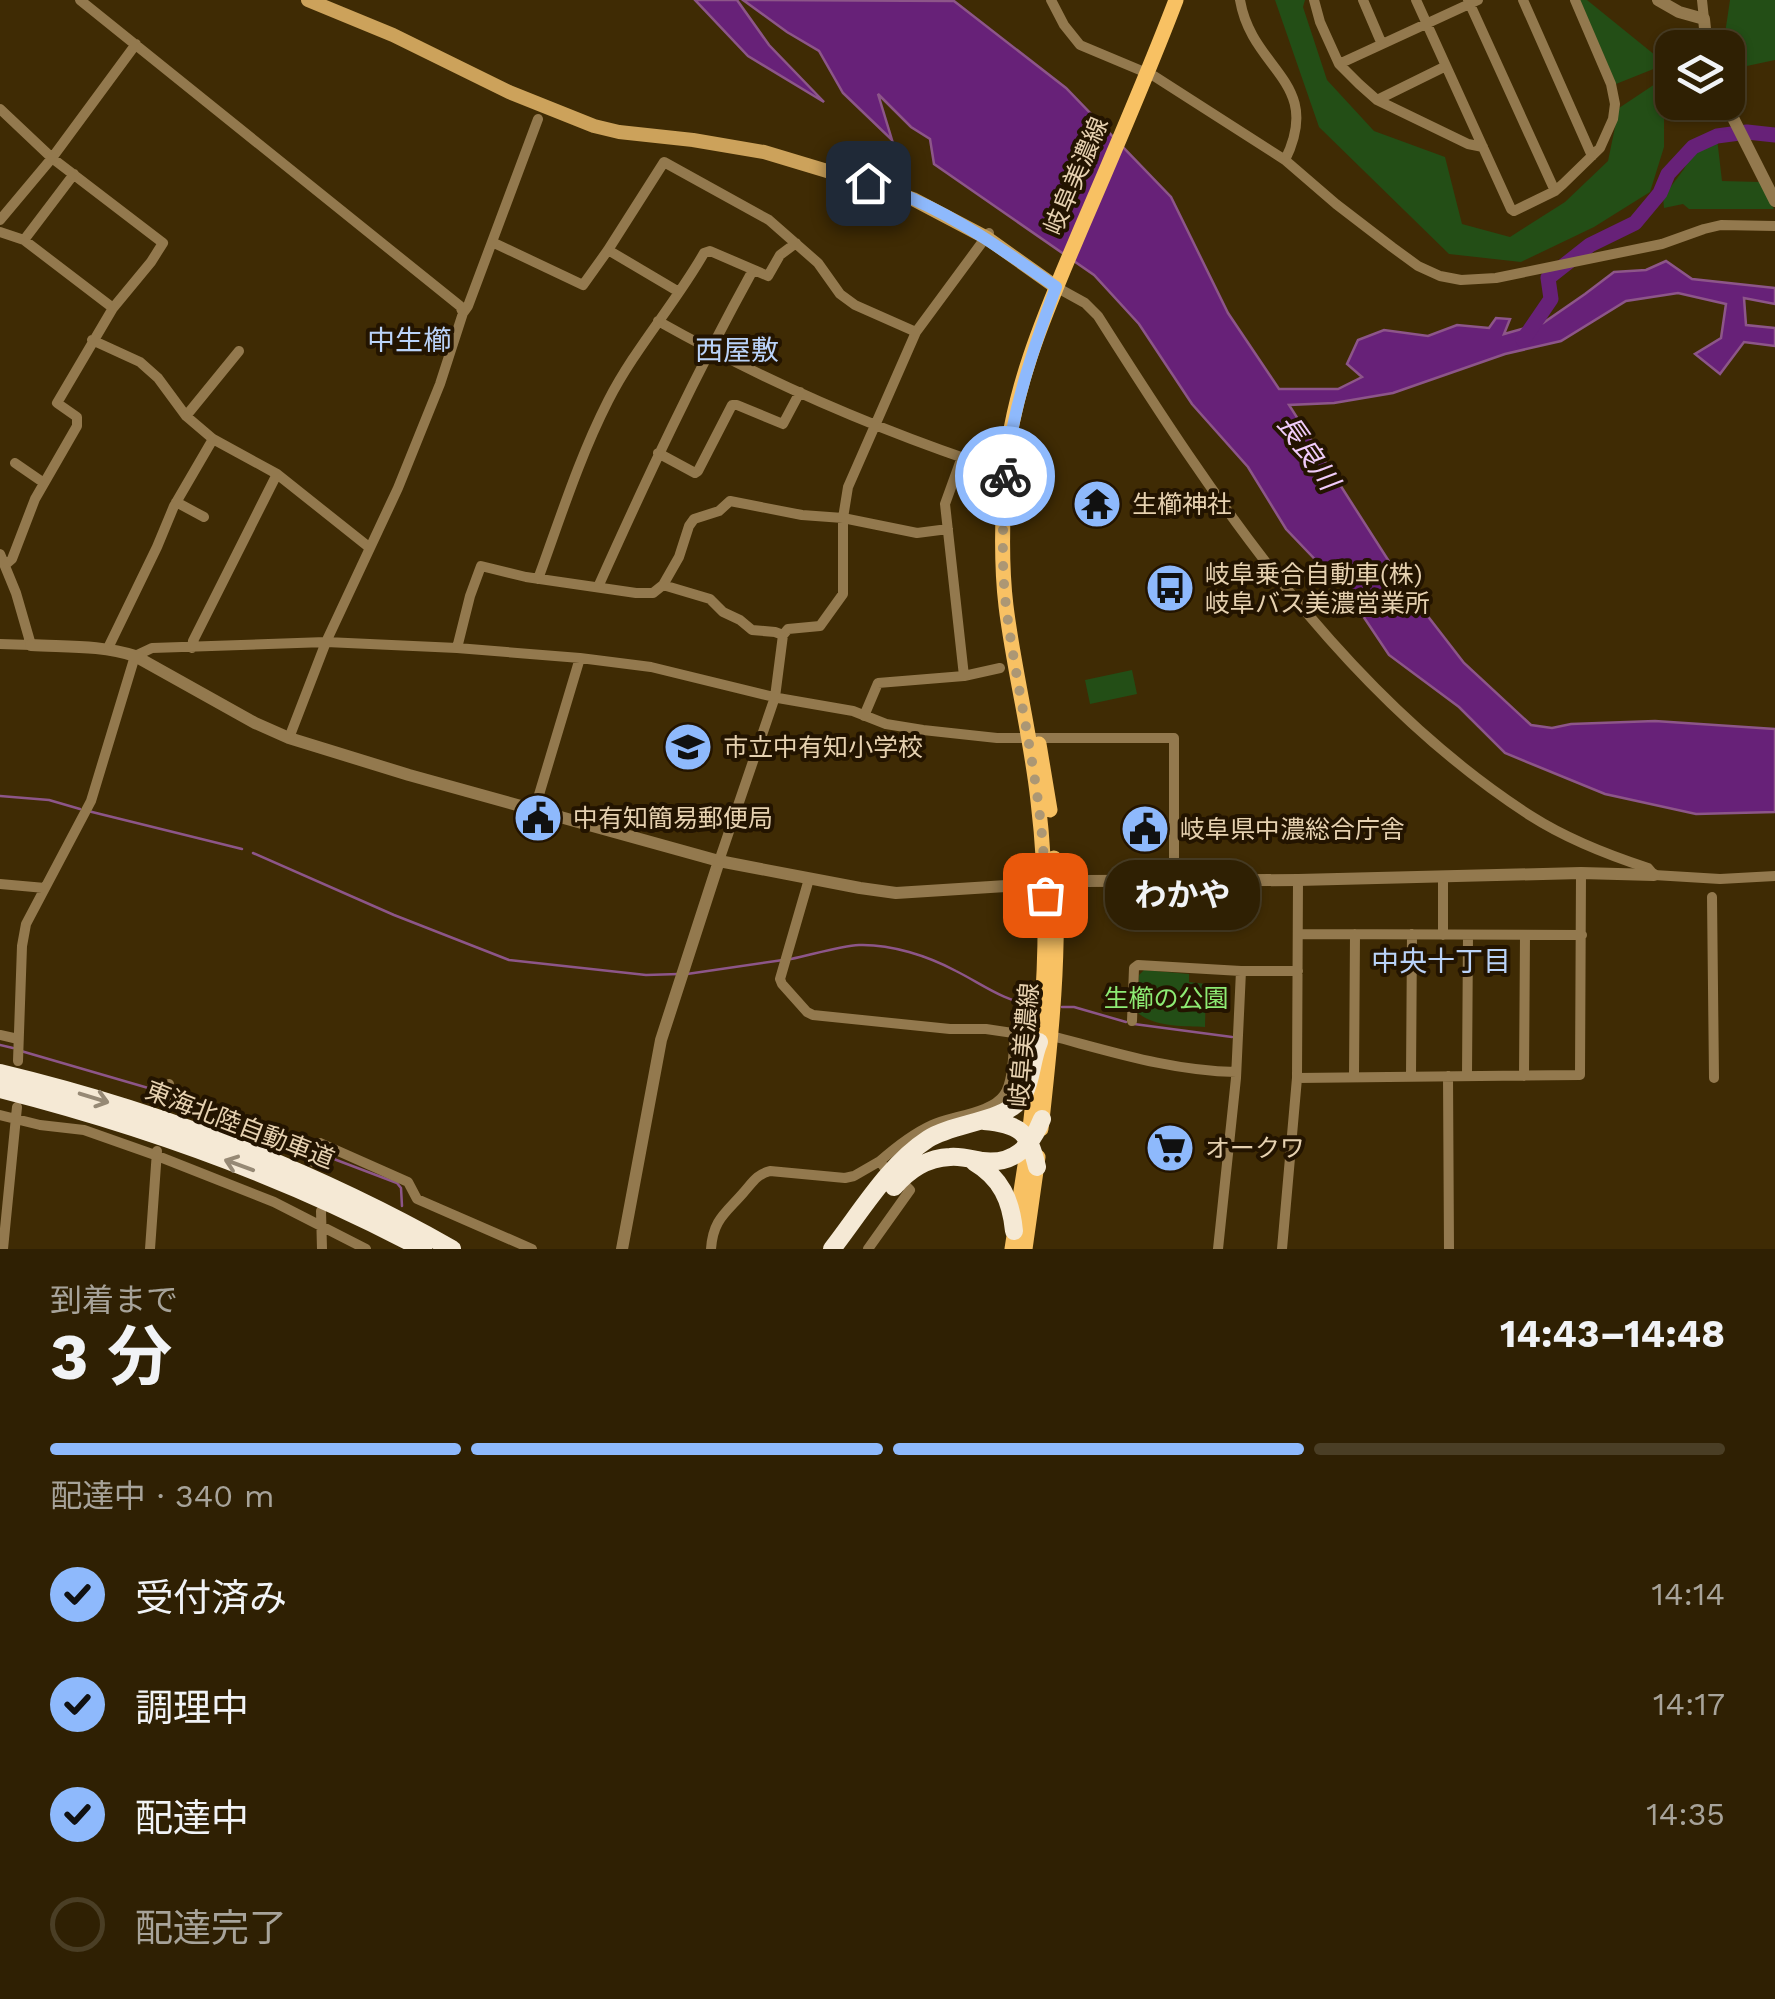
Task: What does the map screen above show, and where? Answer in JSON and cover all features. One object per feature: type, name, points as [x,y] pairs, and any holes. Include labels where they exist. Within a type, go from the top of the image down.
[{"type":"highway","points":[[832,1249],[910,1154],[937,1134],[1000,1113],[1020,1100],[1026,1090],[1032,1057],[1044,1038]]},
{"type":"highway","name":"東海北陸自動車道","points":[[0,1073],[75,1092],[258,1154],[391,1215],[452,1249]]},
{"type":"highway","name":"東海北陸自動車道","points":[[0,1090],[120,1123],[254,1170],[323,1206],[423,1249]]},
{"type":"highway","points":[[846,1249],[909,1172],[942,1157],[990,1162],[1012,1159],[1028,1146],[1042,1119]]},
{"type":"highway","points":[[974,1122],[1015,1126],[1024,1132],[1037,1167]]},
{"type":"highway","points":[[963,1157],[995,1178],[1009,1200],[1013,1240]]},
{"type":"highway","points":[[323,1206],[414,1249]]},
{"type":"highway","points":[[391,1215],[464,1249]]},
{"type":"main road","points":[[308,0],[568,117],[619,132],[764,152],[913,199],[988,236],[1056,287]]},
{"type":"main road","name":"岐阜美濃線","points":[[1013,1240],[1048,1006],[1050,883],[1046,781],[1008,668],[1002,534],[1005,472],[1033,350],[1176,0]]},
{"type":"main road","name":"岐阜美濃線","points":[[1025,1249],[1042,1119],[1044,1038]]},
{"type":"street","points":[[80,0],[460,306],[463,313]]},
{"type":"street","points":[[1051,0],[1080,45],[1286,160],[1336,204],[1429,271],[1461,280],[1496,278],[1662,244],[1721,225],[1775,226]]},
{"type":"street","points":[[1240,0],[1252,37],[1296,104],[1296,136],[1286,160]]},
{"type":"street","points":[[1314,0],[1338,64],[1378,100],[1468,144],[1482,147]]},
{"type":"street","points":[[1363,0],[1381,42]]},
{"type":"street","points":[[1416,0],[1514,211],[1555,191],[1600,148],[1610,129],[1614,94],[1575,0]]},
{"type":"street","points":[[1523,0],[1592,156]]},
{"type":"street","points":[[1658,0],[1679,12],[1704,19]]},
{"type":"street","points":[[1702,0],[1705,30]]},
{"type":"street","points":[[1338,64],[1472,1],[1555,191]]},
{"type":"street","points":[[0,220],[52,158],[136,44]]},
{"type":"street","points":[[1378,100],[1446,66]]},
{"type":"street","points":[[0,109],[52,158],[163,243],[113,308],[57,403],[77,417],[78,426],[44,482],[12,559],[2,559],[31,645]]},
{"type":"street","points":[[289,738],[326,642],[398,488],[440,384],[463,313],[538,119]]},
{"type":"street","points":[[1733,120],[1775,201]]},
{"type":"street","points":[[492,242],[582,285],[664,162],[768,220],[818,263],[840,294],[855,305],[916,332]]},
{"type":"street","points":[[24,240],[74,174]]},
{"type":"street","points":[[0,232],[24,240],[113,308]]},
{"type":"street","points":[[622,1249],[661,1040],[774,696],[783,635],[788,629],[820,626],[843,594],[848,487],[916,332],[988,236]]},
{"type":"street","points":[[538,578],[572,482],[608,400],[636,351],[704,253],[768,276],[780,255],[796,243]]},
{"type":"street","points":[[608,250],[679,292]]},
{"type":"street","points":[[598,587],[658,453],[754,270]]},
{"type":"street","points":[[1056,287],[1085,303],[1098,316],[1194,464],[1330,640],[1372,684],[1436,744],[1531,816],[1572,839],[1648,868],[1654,875]]},
{"type":"street","points":[[658,321],[709,350],[873,426],[1005,472]]},
{"type":"street","points":[[92,340],[140,362],[158,378],[186,416],[213,439],[277,474],[370,548]]},
{"type":"street","points":[[186,416],[239,351]]},
{"type":"street","points":[[658,453],[695,473],[732,405],[783,424],[800,392]]},
{"type":"street","points":[[108,648],[176,502],[213,439]]},
{"type":"street","points":[[962,457],[945,504],[964,676]]},
{"type":"street","points":[[15,463],[44,482]]},
{"type":"street","points":[[192,648],[277,474]]},
{"type":"street","points":[[457,648],[481,566],[538,578],[653,592],[663,585],[679,557],[694,519],[718,511],[730,501],[918,532],[948,529]]},
{"type":"street","points":[[176,502],[204,517]]},
{"type":"street","points":[[663,585],[710,598],[723,612],[752,630],[783,635]]},
{"type":"street","points":[[18,1059],[26,924],[85,816],[136,656],[152,648],[326,642],[580,658],[651,667],[923,730],[997,738],[1174,738],[1174,881]]},
{"type":"street","points":[[0,644],[108,648],[136,656],[289,738],[719,861],[896,893],[1050,883],[1582,873],[1708,879],[1775,876]]},
{"type":"street","points":[[535,808],[580,658]]},
{"type":"street","points":[[864,716],[878,683],[1008,668]]},
{"type":"street","points":[[1297,1078],[1580,1075],[1582,873]]},
{"type":"street","points":[[1442,934],[1443,877]]},
{"type":"street","points":[[809,879],[780,979],[813,1015],[986,1029],[1202,1071],[1236,1072]]},
{"type":"street","points":[[1282,1249],[1297,1078],[1298,880]]},
{"type":"street","points":[[0,884],[45,888]]},
{"type":"street","points":[[1712,897],[1714,1078]]},
{"type":"street","points":[[1298,934],[1582,936]]},
{"type":"street","points":[[1354,1077],[1355,934]]},
{"type":"street","points":[[1410,1077],[1412,934]]},
{"type":"street","points":[[1466,1076],[1468,935]]},
{"type":"street","points":[[1524,1076],[1525,935]]},
{"type":"street","points":[[1132,1021],[1134,968],[1138,965],[1298,972]]},
{"type":"street","points":[[1218,1249],[1236,1072],[1241,971]]},
{"type":"street","points":[[711,1249],[717,1221],[761,1174],[770,1171],[854,1176],[882,1164],[908,1137],[996,1104],[1009,1085],[1015,1033]]},
{"type":"street","points":[[0,1035],[18,1040]]},
{"type":"street","points":[[1448,1076],[1449,1249]]},
{"type":"street","points":[[0,1115],[17,1113],[40,1125],[84,1130],[156,1152],[274,1202],[366,1249]]},
{"type":"street","points":[[3,1249],[17,1113]]},
{"type":"street","points":[[315,1156],[320,1143],[408,1182],[415,1204],[532,1249]]},
{"type":"street","points":[[150,1249],[156,1152]]},
{"type":"street","points":[[868,1249],[910,1190],[907,1187]]},
{"type":"street","points":[[322,1249],[323,1206]]},
{"type":"green space","points":[[1275,0],[1305,0],[1303,7],[1327,80],[1374,131],[1445,157],[1462,224],[1510,237],[1565,202],[1608,161],[1619,108],[1655,84],[1655,120],[1664,120],[1664,147],[1650,192],[1594,227],[1521,262],[1449,254],[1319,127]]},
{"type":"green space","points":[[1580,0],[1587,0],[1655,55],[1655,68],[1616,84]]},
{"type":"green space","points":[[1730,0],[1775,0],[1775,60],[1745,66],[1745,30],[1726,30]]},
{"type":"green space","points":[[1717,138],[1722,181],[1760,182],[1774,209],[1689,209],[1683,204],[1664,208],[1663,197],[1693,152]]},
{"type":"green space","points":[[1132,670],[1137,694],[1090,704],[1085,680]]},
{"type":"green space","name":"生櫛の公園","points":[[1144,970],[1189,974],[1189,982],[1206,984],[1205,1027],[1160,1023],[1137,1012],[1139,975]]},
{"type":"water","points":[[695,0],[737,0],[769,45],[824,102],[748,56]]},
{"type":"water","name":"長良川","points":[[743,0],[954,1],[1066,88],[1171,197],[1228,313],[1279,389],[1338,389],[1362,377],[1347,364],[1358,340],[1384,330],[1428,336],[1457,325],[1489,328],[1496,318],[1510,319],[1504,334],[1543,323],[1614,272],[1646,270],[1666,261],[1692,279],[1775,288],[1775,304],[1744,298],[1746,325],[1775,328],[1775,346],[1744,342],[1720,374],[1695,354],[1721,338],[1726,304],[1678,293],[1626,301],[1561,341],[1505,354],[1393,393],[1334,403],[1289,405],[1406,588],[1464,663],[1531,725],[1552,728],[1655,721],[1775,729],[1775,812],[1696,814],[1605,794],[1505,753],[1459,707],[1389,655],[1349,595],[1286,529],[1248,467],[1192,404],[1139,324],[1094,275],[934,164],[930,139],[911,127],[878,94],[892,140],[843,93],[819,51]]},
{"type":"waterway","points":[[1523,340],[1551,299],[1548,278],[1590,245],[1635,223],[1660,193],[1668,174],[1693,147],[1717,136],[1747,132],[1775,135]]},
{"type":"waterway","points":[[0,796],[49,800],[80,809]]},
{"type":"waterway","points":[[88,811],[242,849]]},
{"type":"waterway","points":[[253,853],[509,960],[646,975],[679,974]]},
{"type":"waterway","points":[[791,959],[851,946],[896,949],[945,966],[1003,996],[1034,1005]]},
{"type":"waterway","points":[[687,974],[783,960]]},
{"type":"waterway","points":[[1062,1007],[1126,1022]]},
{"type":"waterway","points":[[1134,1024],[1232,1037]]},
{"type":"waterway","points":[[0,1045],[13,1048]]},
{"type":"waterway","points":[[21,1051],[162,1092]]},
{"type":"waterway","points":[[169,1095],[311,1150]]},
{"type":"waterway","points":[[318,1153],[397,1183],[402,1206]]},
{"type":"way so far","points":[[1005,476],[1002,534],[1006,604],[1038,798],[1045,895]]},
{"type":"place","name":"生櫛神社","points":[[1097,504]]},
{"type":"place","name":"岐阜乗合自動車(株) 岐阜バス美濃営業所","points":[[1170,588]]},
{"type":"place","name":"市立中有知小学校","points":[[688,747]]},
{"type":"place","name":"中有知簡易郵便局","points":[[538,818]]},
{"type":"place","name":"岐阜県中濃総合庁舎","points":[[1145,829]]},
{"type":"place","name":"わかや","points":[[1045,895]]},
{"type":"place","name":"オークワ","points":[[1170,1148]]},
{"type":"district","name":"中生櫛","points":[[409,340]]},
{"type":"district","name":"西屋敷","points":[[737,350]]},
{"type":"district","name":"中央十丁目","points":[[1441,961]]},
{"type":"route","points":[[868,183],[953,219],[1056,287],[1014,415],[1005,476]]}]
